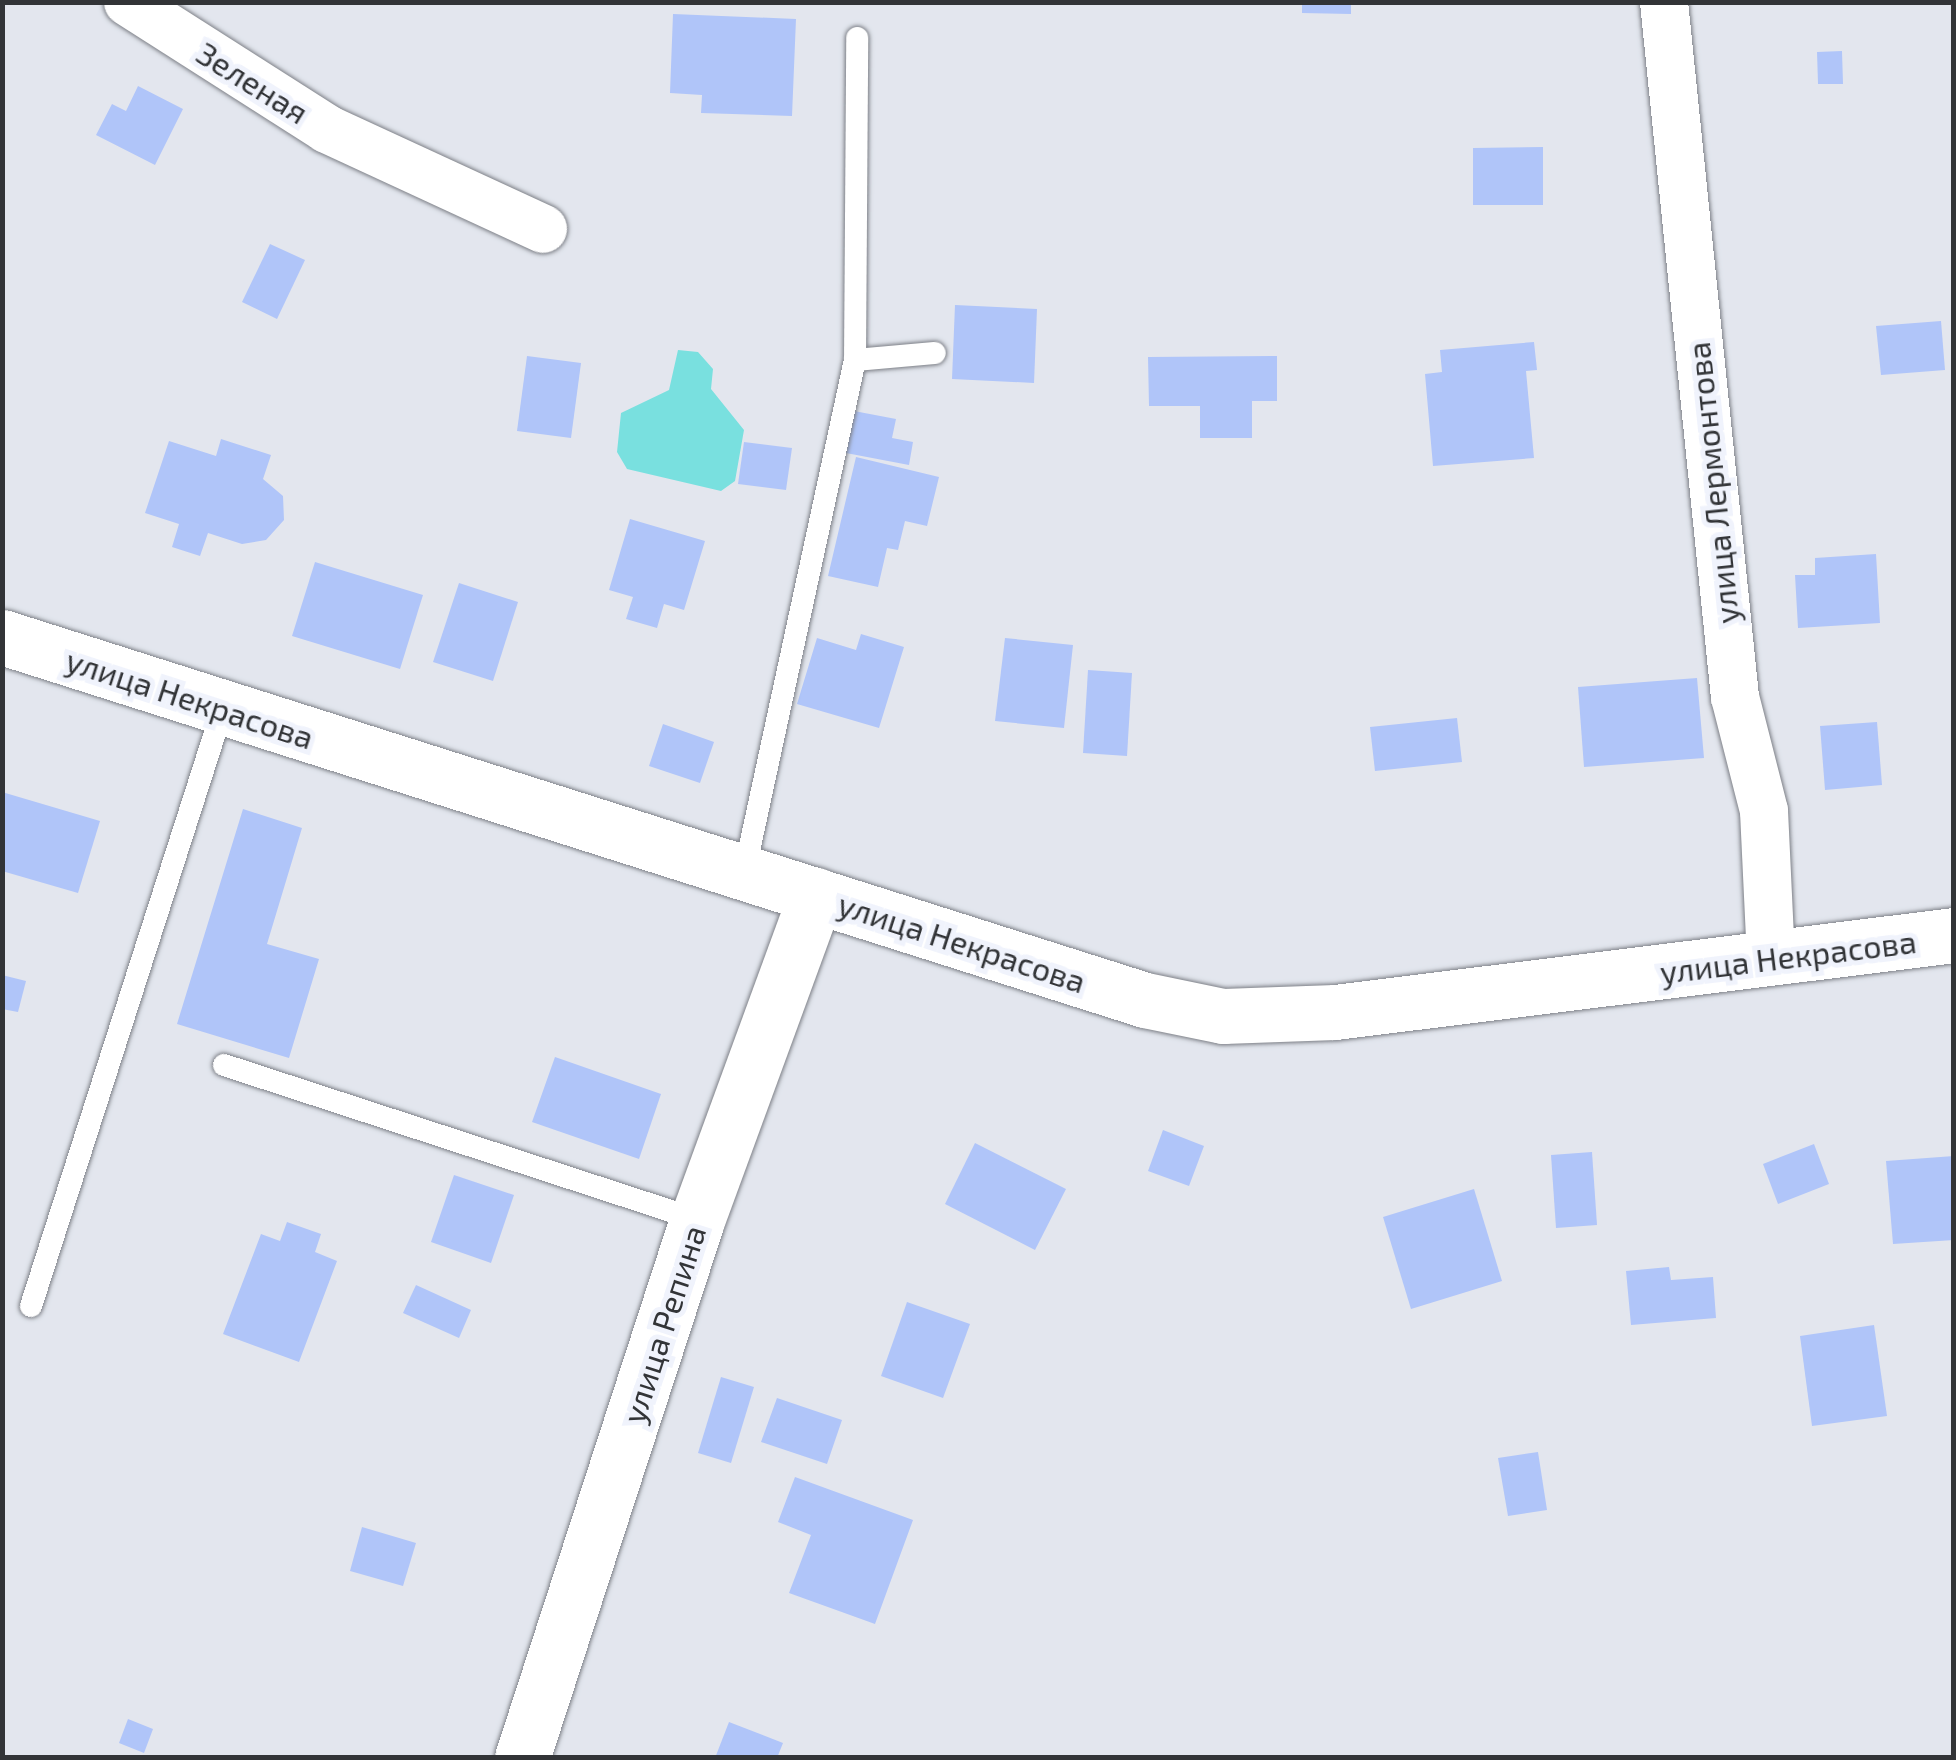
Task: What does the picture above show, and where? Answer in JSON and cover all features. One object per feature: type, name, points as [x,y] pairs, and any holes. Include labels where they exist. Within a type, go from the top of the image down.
[{"type":"street","name":"Зеленая","points":[[128,2],[326,129],[542,229]]},
{"type":"street","name":"улица Лермонтова","points":[[1664,2],[1735,697],[1764,812],[1771,960]]},
{"type":"street","name":"улица Некрасова","points":[[2,636],[222,711],[744,869],[816,896],[1145,1000],[1223,1016],[1334,1012],[1954,935]]},
{"type":"street","name":"улица Репина","points":[[522,1758],[697,1220],[816,896]]},
{"type":"lane","points":[[744,869],[855,360],[857,38]]},
{"type":"lane","points":[[855,360],[935,353]]},
{"type":"lane","points":[[31,1306],[222,711]]},
{"type":"lane","points":[[224,1064],[697,1220]]},
{"type":"water","points":[[678,350],[698,352],[713,369],[711,389],[744,430],[735,481],[721,491],[627,469],[617,452],[621,413],[669,390]]},
{"type":"building","points":[[1302,2],[1351,2],[1351,14],[1302,13]]},
{"type":"building","points":[[673,14],[796,19],[792,116],[701,113],[702,95],[670,93]]},
{"type":"building","points":[[1842,51],[1843,84],[1818,84],[1817,52]]},
{"type":"building","points":[[138,86],[183,109],[155,165],[96,135],[112,104],[126,111]]},
{"type":"building","points":[[1543,147],[1543,205],[1473,205],[1473,148]]},
{"type":"building","points":[[270,244],[305,260],[277,319],[242,302]]},
{"type":"building","points":[[955,305],[1037,309],[1034,383],[952,379]]},
{"type":"building","points":[[1941,321],[1945,370],[1881,375],[1876,326]]},
{"type":"building","points":[[1534,342],[1537,370],[1526,371],[1534,458],[1433,466],[1425,374],[1442,372],[1440,350]]},
{"type":"building","points":[[527,356],[581,363],[571,438],[517,431]]},
{"type":"building","points":[[1277,356],[1277,401],[1252,401],[1252,438],[1200,438],[1200,406],[1149,406],[1148,357]]},
{"type":"building","points":[[854,411],[896,419],[892,438],[913,442],[909,465],[846,453]]},
{"type":"building","points":[[221,439],[271,455],[263,479],[283,496],[284,520],[266,540],[242,544],[208,533],[200,556],[172,547],[179,524],[145,513],[169,441],[216,456]]},
{"type":"building","points":[[744,442],[792,448],[786,490],[738,484]]},
{"type":"building","points":[[856,457],[939,477],[927,526],[905,521],[898,550],[887,548],[878,587],[828,576]]},
{"type":"building","points":[[630,519],[705,541],[684,610],[664,604],[657,628],[626,619],[633,597],[609,590]]},
{"type":"building","points":[[1876,554],[1880,623],[1798,628],[1795,575],[1815,575],[1815,558]]},
{"type":"building","points":[[315,562],[423,595],[400,669],[292,636]]},
{"type":"building","points":[[459,583],[518,602],[493,681],[433,662]]},
{"type":"building","points":[[861,634],[904,647],[879,728],[797,704],[817,638],[856,650]]},
{"type":"building","points":[[1005,638],[1073,645],[1064,728],[995,721]]},
{"type":"building","points":[[1088,670],[1132,673],[1127,756],[1083,753]]},
{"type":"building","points":[[1697,678],[1704,758],[1584,767],[1578,687]]},
{"type":"building","points":[[1457,718],[1462,762],[1375,771],[1370,727]]},
{"type":"building","points":[[1877,722],[1882,785],[1825,790],[1820,726]]},
{"type":"building","points":[[663,724],[714,742],[700,783],[649,766]]},
{"type":"building","points":[[2,792],[100,821],[78,893],[2,871]]},
{"type":"building","points":[[243,809],[302,828],[267,944],[319,959],[289,1058],[177,1024]]},
{"type":"building","points":[[2,975],[26,981],[18,1012],[2,1009]]},
{"type":"building","points":[[555,1057],[661,1094],[639,1159],[532,1122]]},
{"type":"building","points":[[1163,1130],[1204,1146],[1189,1186],[1148,1171]]},
{"type":"building","points":[[975,1143],[1066,1189],[1035,1250],[945,1204]]},
{"type":"building","points":[[1814,1144],[1829,1184],[1778,1204],[1763,1164]]},
{"type":"building","points":[[1592,1152],[1597,1225],[1556,1228],[1551,1155]]},
{"type":"building","points":[[1954,1156],[1954,1240],[1893,1244],[1886,1161]]},
{"type":"building","points":[[454,1175],[514,1195],[491,1263],[431,1242]]},
{"type":"building","points":[[1474,1189],[1502,1281],[1411,1309],[1383,1217]]},
{"type":"building","points":[[287,1222],[321,1234],[315,1252],[337,1261],[299,1362],[223,1334],[261,1234],[280,1241]]},
{"type":"building","points":[[1669,1267],[1671,1280],[1713,1277],[1716,1318],[1631,1325],[1626,1271]]},
{"type":"building","points":[[416,1285],[471,1310],[459,1338],[403,1313]]},
{"type":"building","points":[[907,1302],[970,1324],[943,1398],[881,1376]]},
{"type":"building","points":[[1874,1325],[1887,1416],[1812,1426],[1800,1336]]},
{"type":"building","points":[[721,1377],[754,1387],[731,1463],[698,1453]]},
{"type":"building","points":[[777,1398],[842,1420],[827,1464],[761,1442]]},
{"type":"building","points":[[1538,1452],[1547,1510],[1508,1516],[1498,1458]]},
{"type":"building","points":[[795,1477],[913,1520],[875,1624],[789,1593],[811,1535],[778,1522]]},
{"type":"building","points":[[362,1527],[416,1543],[403,1586],[350,1571]]},
{"type":"building","points":[[128,1719],[153,1729],[144,1753],[119,1743]]},
{"type":"building","points":[[729,1722],[783,1743],[777,1758],[715,1758]]}]
